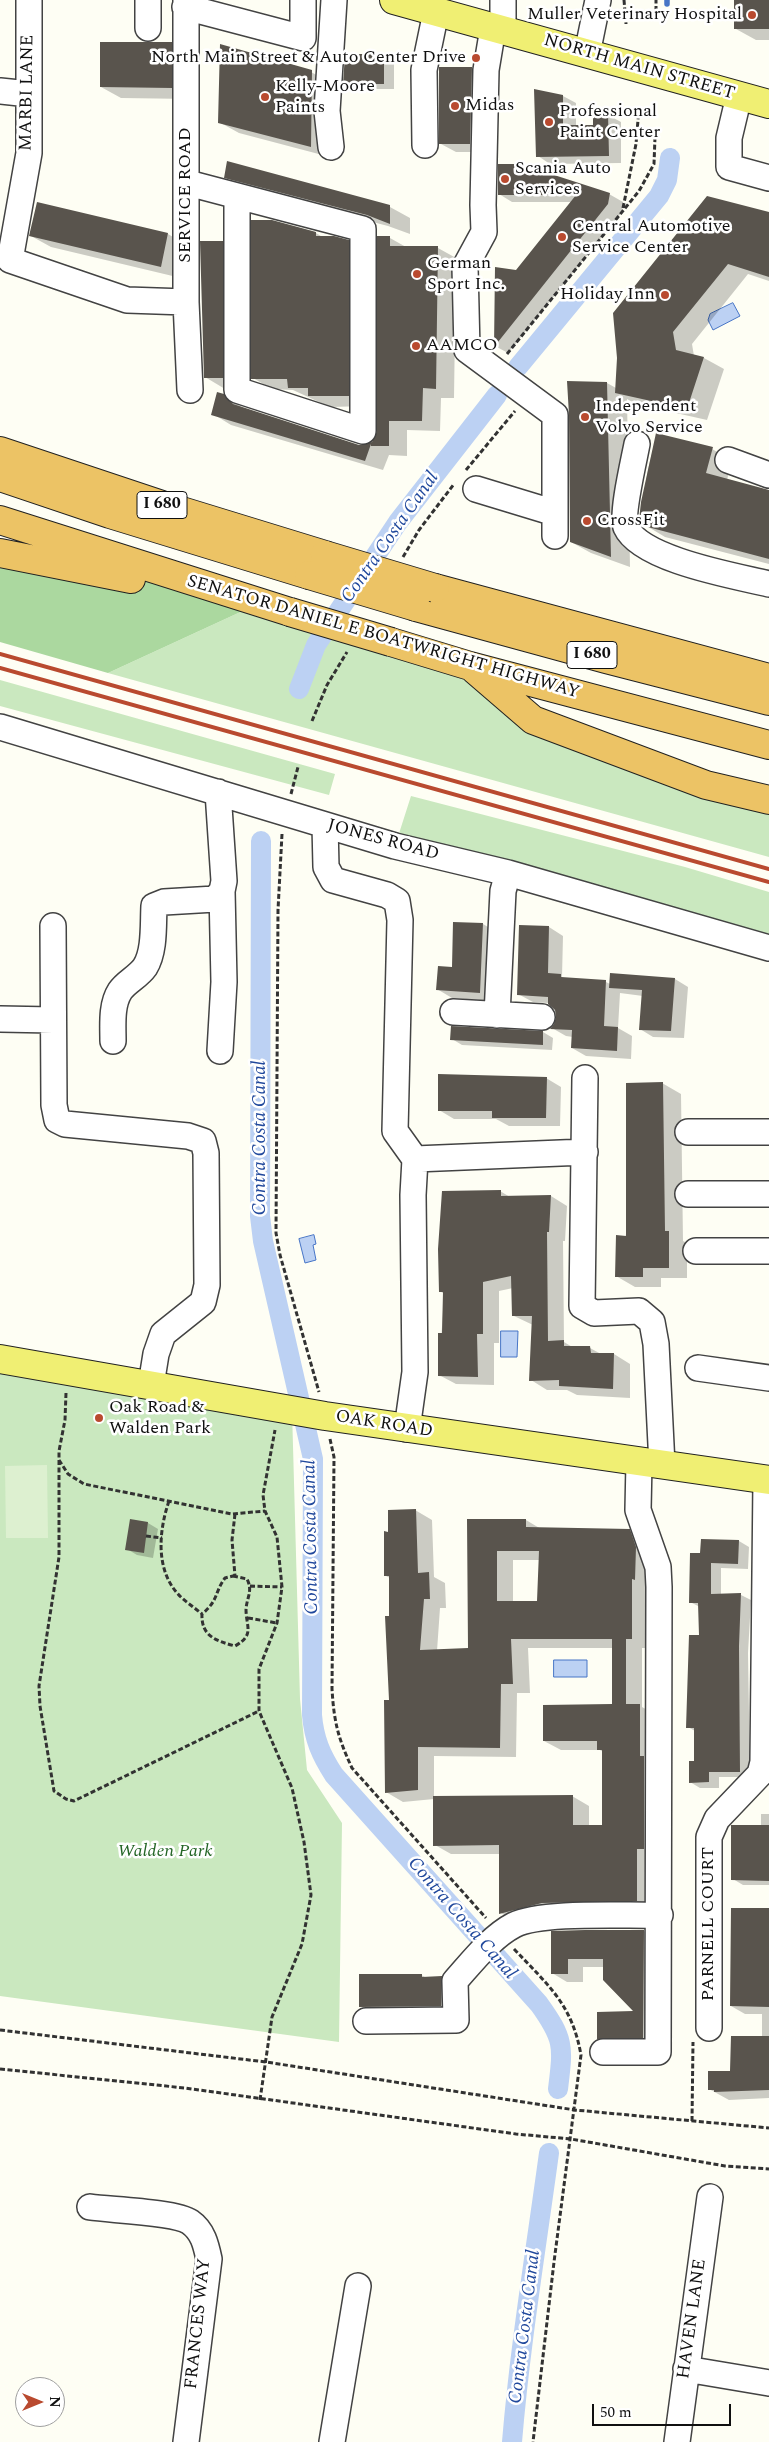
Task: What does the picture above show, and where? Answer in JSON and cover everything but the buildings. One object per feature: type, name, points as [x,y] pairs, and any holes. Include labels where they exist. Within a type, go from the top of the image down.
[{"type":"highway","name":"I 680","points":[[0,451],[162,505],[317,565]]},
{"type":"highway","name":"I 680","points":[[0,477],[110,514],[317,565],[769,701]]},
{"type":"highway","name":"SENATOR DANIEL E BOATWRIGHT HIGHWAY","points":[[0,520],[271,606],[470,666],[769,745]]},
{"type":"highway","points":[[0,553],[271,606]]},
{"type":"highway","name":"I 680","points":[[426,597],[769,678]]},
{"type":"highway","points":[[470,666],[533,720],[706,785],[769,800]]},
{"type":"main road","name":"NORTH MAIN STREET","points":[[394,0],[445,9],[498,29],[769,104]]},
{"type":"main road","name":"OAK ROAD","points":[[0,1359],[408,1429],[767,1480]]},
{"type":"street","name":"MARBI LANE","points":[[5,259],[29,152],[29,0]]},
{"type":"street","points":[[148,0],[148,28]]},
{"type":"street","points":[[185,4],[303,38],[303,0]]},
{"type":"street","points":[[331,147],[327,111],[334,0]]},
{"type":"street","points":[[476,489],[555,525],[556,415],[468,350],[465,267],[484,232],[486,70],[498,29],[503,0]]},
{"type":"street","points":[[587,54],[598,0]]},
{"type":"street","name":"SERVICE ROAD","points":[[185,4],[188,183],[186,302],[190,390]]},
{"type":"street","points":[[425,145],[424,70],[445,9]]},
{"type":"street","points":[[0,91],[29,94]]},
{"type":"street","points":[[739,96],[729,138],[729,167],[769,178]]},
{"type":"street","points":[[188,183],[363,229],[363,431],[237,390],[237,197]]},
{"type":"street","points":[[5,259],[127,300],[186,302]]},
{"type":"street","points":[[637,444],[625,515],[626,527],[634,537],[660,554],[679,562],[769,584]]},
{"type":"street","points":[[728,460],[769,475]]},
{"type":"street","name":"JONES ROAD","points":[[0,726],[396,846],[508,873],[769,948]]},
{"type":"street","points":[[218,792],[224,881],[222,891],[224,982],[220,1051]]},
{"type":"street","points":[[325,825],[326,868],[333,880],[388,895],[397,901],[400,920],[395,1131],[415,1159],[413,1195],[415,1372],[408,1429]]},
{"type":"street","points":[[497,1015],[504,891],[508,873]]},
{"type":"street","points":[[113,1041],[113,1009],[120,990],[134,980],[145,966],[151,947],[154,906],[164,902],[215,899],[222,891]]},
{"type":"street","points":[[53,926],[54,1105],[57,1120],[65,1124],[188,1136],[203,1141],[206,1153],[207,1285],[203,1302],[163,1334],[156,1354],[151,1385]]},
{"type":"street","points":[[453,1012],[542,1017]]},
{"type":"street","points":[[0,1019],[53,1020]]},
{"type":"street","points":[[585,1078],[582,1306],[594,1313],[639,1311],[652,1322],[656,1344],[650,1464],[638,1510],[658,1567],[659,1587],[660,1915],[658,2052],[602,2052]]},
{"type":"street","points":[[688,1132],[769,1132]]},
{"type":"street","points":[[415,1159],[585,1152]]},
{"type":"street","points":[[688,1194],[769,1194]]},
{"type":"street","points":[[696,1251],[769,1252]]},
{"type":"street","points":[[698,1368],[769,1378]]},
{"type":"street","name":"PARNELL COURT","points":[[709,2028],[709,1837],[717,1818],[760,1774],[763,1762],[767,1480]]},
{"type":"street","points":[[366,2021],[456,2020],[456,1981],[488,1946],[514,1925],[534,1919],[660,1915]]},
{"type":"street","name":"HAVEN LANE","points":[[677,2442],[710,2197]]},
{"type":"street","name":"FRANCES WAY","points":[[90,2207],[174,2217],[190,2222],[205,2238],[209,2259],[186,2442]]},
{"type":"street","points":[[332,2442],[358,2286]]},
{"type":"street","points":[[686,2369],[769,2383]]},
{"type":"path","points":[[624,0],[626,24]]},
{"type":"path","points":[[656,0],[656,11]]},
{"type":"path","points":[[622,209],[636,144],[639,108]]},
{"type":"path","points":[[506,355],[622,209],[639,191],[652,170],[655,154],[655,137]]},
{"type":"path","points":[[290,798],[298,767]]},
{"type":"path","points":[[284,825],[278,910],[276,1233],[280,1255],[317,1381]]},
{"type":"path","points":[[67,1371],[65,1420],[59,1460],[59,1557],[39,1686],[40,1706],[54,1790],[66,1799],[74,1800],[259,1711]]},
{"type":"path","points":[[260,2100],[272,2017],[302,1944],[311,1895],[304,1842],[292,1788],[259,1711],[259,1669],[277,1623],[282,1587],[277,1537],[265,1511],[263,1495],[286,1409]]},
{"type":"path","points":[[59,1460],[68,1474],[84,1484],[235,1514],[265,1511]]},
{"type":"path","points":[[169,1501],[164,1515],[160,1551],[168,1580],[177,1594],[202,1614],[204,1630],[209,1637],[235,1646],[244,1641],[248,1633],[246,1610],[251,1594],[250,1586],[247,1579],[235,1576],[225,1578],[219,1587],[218,1596],[202,1614]]},
{"type":"path","points":[[235,1514],[232,1540],[235,1576]]},
{"type":"path","points":[[146,1536],[162,1538]]},
{"type":"path","points":[[250,1586],[282,1587]]},
{"type":"path","points":[[248,1618],[277,1623]]},
{"type":"path","points":[[692,2121],[693,2027],[709,2028]]},
{"type":"path","points":[[0,2030],[266,2062],[576,2110],[769,2128]]},
{"type":"path","points":[[0,2069],[185,2088],[260,2100],[516,2134],[572,2138],[725,2166],[769,2170]]},
{"type":"green space","points":[[0,553],[260,603],[108,673],[0,642]]},
{"type":"green space","points":[[260,603],[470,666],[533,720],[769,800],[769,857],[108,673]]},
{"type":"green space","points":[[0,680],[335,774],[329,795],[0,706]]},
{"type":"green space","points":[[411,796],[685,867],[769,892],[769,948],[395,846]]},
{"type":"green space","name":"Walden Park","points":[[0,1359],[292,1410],[300,1699],[307,1770],[342,1823],[339,2042],[0,1996]]},
{"type":"green space","points":[[47,1465],[48,1538],[6,1538],[5,1466]]},
{"type":"water","points":[[733,303],[740,316],[713,330],[708,320],[710,314]]},
{"type":"water","points":[[314,1235],[316,1244],[313,1245],[316,1260],[305,1263],[299,1239]]},
{"type":"water","points":[[501,1331],[518,1331],[517,1357],[501,1357]]},
{"type":"water","points":[[554,1660],[587,1660],[587,1677],[554,1677]]},
{"type":"waterway","name":"Contra Costa Canal","points":[[518,367],[659,196],[667,180],[670,158]]},
{"type":"waterway","name":"Contra Costa Canal","points":[[299,689],[316,645],[398,522],[497,395]]},
{"type":"waterway","name":"Contra Costa Canal","points":[[261,841],[260,1216],[263,1241],[313,1459],[312,1715],[314,1732],[325,1761],[334,1775],[539,2004],[554,2027],[560,2044],[561,2063],[558,2089]]},
{"type":"waterway","name":"Contra Costa Canal","points":[[512,2442],[524,2333],[549,2153]]},
{"type":"railway","points":[[0,654],[769,869]]},
{"type":"railway","points":[[0,668],[769,882]]},
{"type":"place","name":"Muller Veterinary Hospital","points":[[752,15]]},
{"type":"place","name":"North Main Street & Auto Center Drive","points":[[476,58]]},
{"type":"place","name":"Kelly-Moore Paints","points":[[265,97]]},
{"type":"place","name":"Midas","points":[[455,106]]},
{"type":"place","name":"Professional Paint Center","points":[[549,122]]},
{"type":"place","name":"Scania Auto Services","points":[[505,179]]},
{"type":"place","name":"Central Automotive Service Center","points":[[562,237]]},
{"type":"place","name":"German Sport Inc.","points":[[417,274]]},
{"type":"place","name":"Holiday Inn","points":[[665,295]]},
{"type":"place","name":"AAMCO","points":[[416,346]]},
{"type":"place","name":"Independent Volvo Service","points":[[585,417]]},
{"type":"place","name":"CrossFit","points":[[587,521]]},
{"type":"place","name":"Oak Road & Walden Park","points":[[99,1418]]}]
